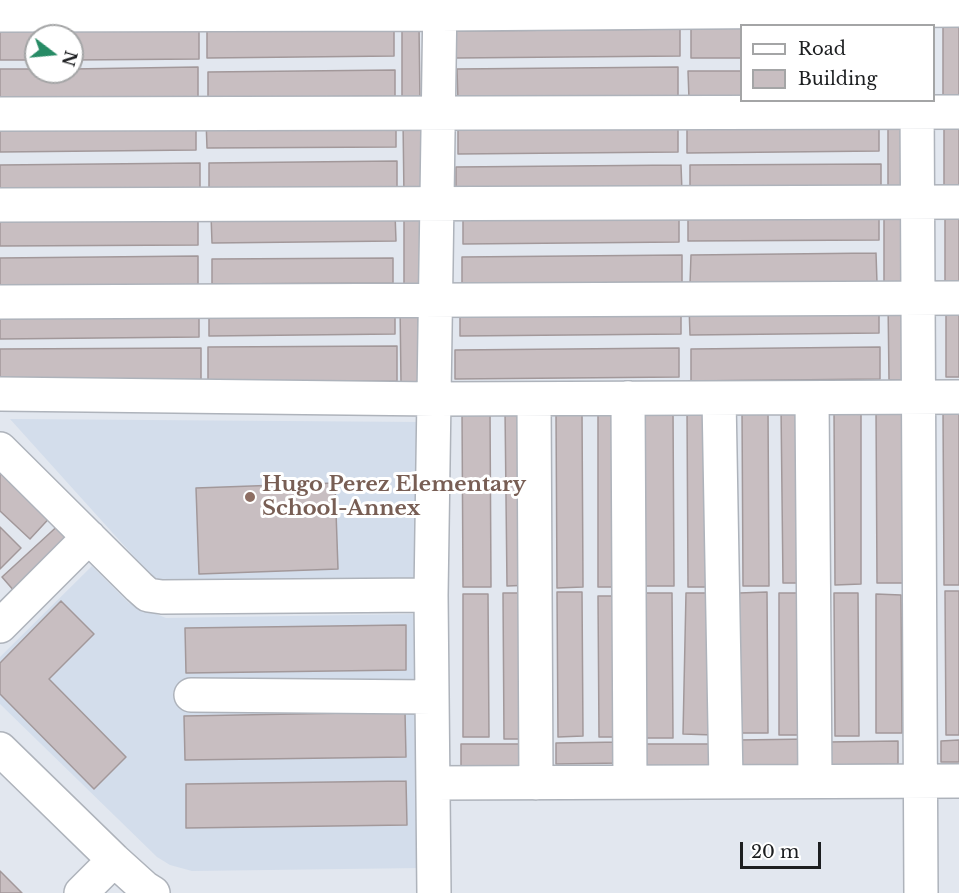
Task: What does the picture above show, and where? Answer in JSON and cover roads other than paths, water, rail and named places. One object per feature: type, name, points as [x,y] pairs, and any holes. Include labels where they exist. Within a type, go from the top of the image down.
[{"type":"street","points":[[0,15],[53,7],[440,7],[916,12],[959,10]]},
{"type":"street","points":[[434,893],[431,595],[440,7]]},
{"type":"street","points":[[917,106],[921,893]]},
{"type":"street","points":[[0,114],[439,113],[917,106],[959,112]]},
{"type":"street","points":[[0,205],[959,202]]},
{"type":"street","points":[[0,302],[959,298]]},
{"type":"street","points":[[0,394],[435,399],[959,397]]},
{"type":"street","points":[[628,398],[630,782]]},
{"type":"street","points":[[719,398],[726,782]]},
{"type":"street","points":[[812,398],[815,781]]},
{"type":"street","points":[[534,399],[536,783]]},
{"type":"street","points":[[0,449],[148,595],[162,597],[431,595]]},
{"type":"street","points":[[6,609],[89,537]]},
{"type":"street","points":[[191,695],[432,697]]},
{"type":"street","points":[[0,749],[114,860],[153,893]]},
{"type":"street","points":[[433,783],[959,781]]},
{"type":"street","points":[[81,893],[114,860]]},
{"type":"place","name":"Hugo Perez Elementary School-Annex","points":[[250,497]]}]
